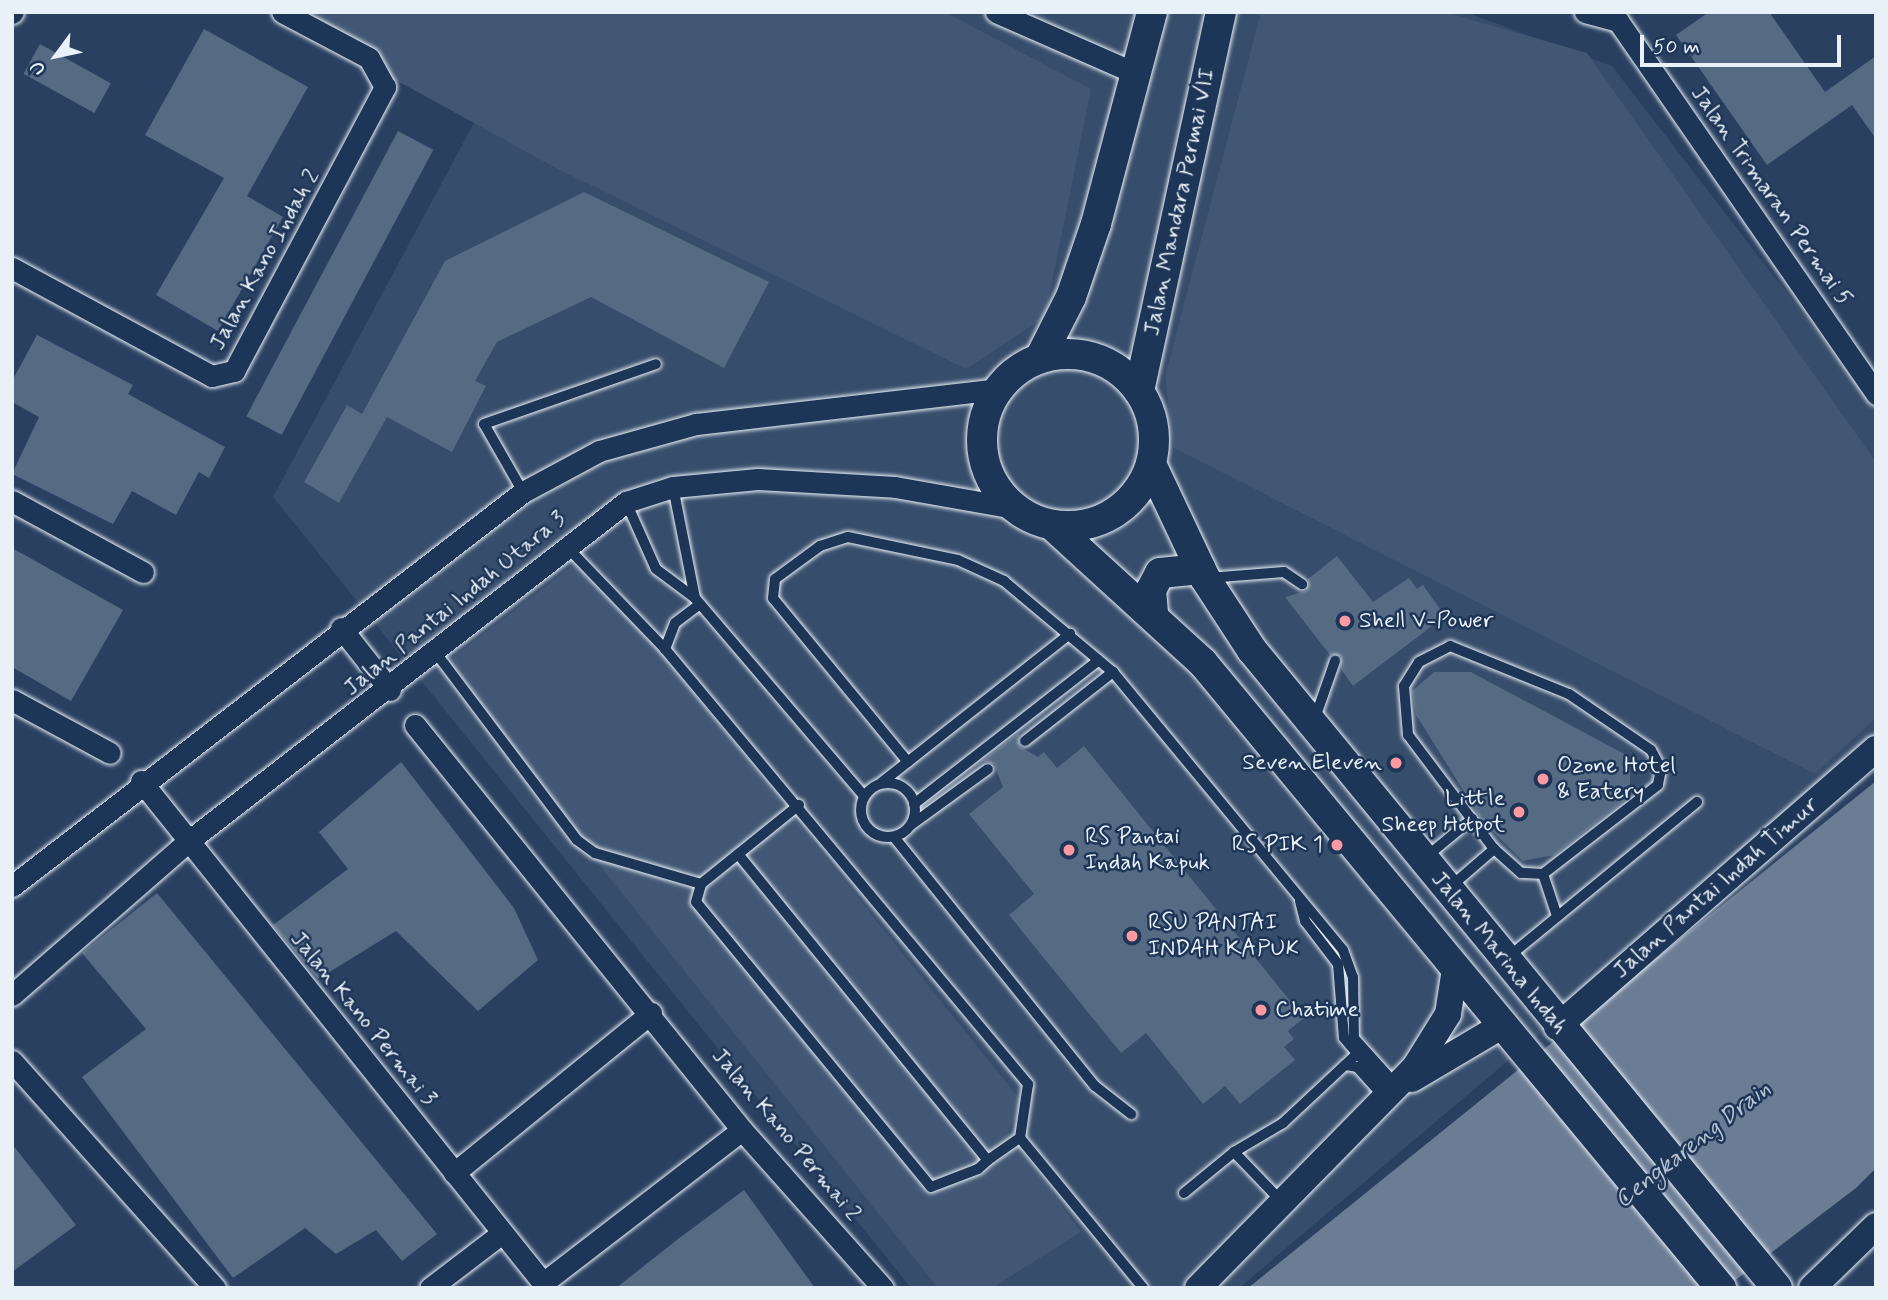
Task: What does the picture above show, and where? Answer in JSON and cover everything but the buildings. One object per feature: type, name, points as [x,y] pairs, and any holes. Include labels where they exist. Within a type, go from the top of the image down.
[{"type":"main road","points":[[1040,358],[1095,358],[1139,391],[1150,414],[1151,464],[1137,492],[1114,514],[1085,526],[1053,526],[1014,508],[993,483],[982,451],[984,419],[998,389],[1040,358],[1071,297],[1096,224],[1153,12]]},
{"type":"main road","name":"Jalan Mandara Permai VII","points":[[1139,391],[1221,12]]},
{"type":"main road","name":"Jalan Marina Indah","points":[[1151,464],[1203,574],[1312,726],[1448,888],[1558,1028],[1773,1284]]},
{"type":"main road","name":"Jalan Marina Indah","points":[[1053,526],[1153,614],[1203,663],[1721,1288]]},
{"type":"main road","points":[[1153,614],[1151,590],[1160,573],[1203,574]]},
{"type":"street","name":"Jalan Kano Indah 2","points":[[12,268],[212,376],[227,376],[240,364],[382,101],[383,76],[369,58],[282,12]]},
{"type":"street","points":[[996,12],[1137,74]]},
{"type":"street","name":"Jalan Trimaran Permai 5","points":[[1585,12],[1619,17],[1876,394]]},
{"type":"street","name":"Jalan Pantai Indah Utara 3","points":[[12,886],[141,781],[523,492],[599,451],[696,424],[998,389]]},
{"type":"street","name":"Jalan Pantai Indah Utara 3","points":[[12,995],[186,844],[390,690],[626,502],[673,487],[758,479],[895,487],[1014,508]]},
{"type":"street","points":[[12,501],[143,572]]},
{"type":"street","points":[[341,628],[390,690]]},
{"type":"street","points":[[12,700],[110,753]]},
{"type":"street","name":"Jalan Kano Permai 2","points":[[415,725],[651,1013],[742,1130],[883,1288]]},
{"type":"street","name":"Jalan Pantai Indah Timur","points":[[1558,1028],[1876,749]]},
{"type":"street","name":"Jalan Kano Permai 3","points":[[141,781],[186,844],[545,1285]]},
{"type":"street","points":[[1198,1288],[1285,1205],[1392,1094],[1448,1014],[1455,969]]},
{"type":"street","points":[[454,1172],[651,1013]]},
{"type":"street","points":[[1392,1094],[1503,1025]]},
{"type":"street","points":[[12,1061],[215,1288]]},
{"type":"street","points":[[545,1285],[742,1130]]},
{"type":"street","points":[[1812,1288],[1876,1226]]},
{"type":"street","points":[[430,1288],[502,1233]]},
{"type":"lane","points":[[523,492],[484,424],[656,364]]},
{"type":"lane","points":[[673,487],[698,601]]},
{"type":"lane","points":[[626,502],[651,563],[698,601],[864,796],[865,826],[894,837],[1095,1086],[1131,1114]]},
{"type":"lane","points":[[908,762],[774,598],[775,579],[794,563],[848,537],[923,548],[1004,581],[1113,672],[1349,962],[1350,1024],[1359,1052],[1392,1094]]},
{"type":"lane","points":[[567,547],[665,649],[799,805],[1028,1084],[1020,1138],[948,1186],[932,1187],[696,902],[701,884],[799,805]]},
{"type":"lane","points":[[1203,574],[1284,572],[1302,584]]},
{"type":"lane","points":[[665,649],[675,623],[698,601]]},
{"type":"lane","points":[[864,796],[1070,634]]},
{"type":"lane","points":[[1450,646],[1569,694],[1651,750],[1661,769],[1658,785],[1543,874],[1521,873],[1494,849],[1408,735],[1404,686],[1419,662],[1450,646]]},
{"type":"lane","points":[[436,653],[577,840],[595,853],[701,884]]},
{"type":"lane","points":[[914,804],[1099,660]]},
{"type":"lane","points":[[1312,726],[1335,661]]},
{"type":"lane","points":[[1025,741],[1113,672]]},
{"type":"lane","points":[[894,837],[988,769]]},
{"type":"lane","points":[[881,783],[902,787],[914,804],[911,825]]},
{"type":"lane","points":[[1504,960],[1697,802]]},
{"type":"lane","points":[[1424,859],[1472,819]]},
{"type":"lane","points":[[1448,888],[1494,849]]},
{"type":"lane","points":[[738,854],[988,1160]]},
{"type":"lane","points":[[1543,874],[1557,916]]},
{"type":"lane","points":[[1184,1194],[1234,1152],[1283,1123],[1359,1052]]},
{"type":"lane","points":[[1345,1065],[1357,1067],[1392,1094]]},
{"type":"lane","points":[[1020,1138],[1143,1288]]},
{"type":"lane","points":[[1234,1152],[1285,1205]]},
{"type":"shaded area","points":[[272,12],[945,12],[1091,89],[1045,317],[966,369],[554,167]]},
{"type":"shaded area","points":[[745,12],[1465,12],[1612,66],[1876,409],[1876,750],[1239,1288],[911,1288],[273,497],[490,93]]},
{"type":"shaded area","points":[[1261,12],[1445,12],[1587,53],[1876,462],[1876,718],[1815,774],[1174,448],[1165,376]]},
{"type":"shaded area","points":[[584,557],[1022,1102],[1008,1132],[1081,1232],[992,1288],[938,1288],[441,667]]},
{"type":"water","name":"Cengkareng Drain","points":[[1876,781],[1876,1168],[1856,1188],[1725,1288],[1248,1288]]},
{"type":"place","name":"Shell V-Power","points":[[1345,621]]},
{"type":"place","name":"Seven Eleven","points":[[1396,763]]},
{"type":"place","name":"Ozone Hotel & Eatery","points":[[1543,779]]},
{"type":"place","name":"Little Sheep Hotpot","points":[[1519,812]]},
{"type":"place","name":"RS PIK 1","points":[[1337,845]]},
{"type":"place","name":"RS Pantai Indah Kapuk","points":[[1069,850]]},
{"type":"place","name":"RSU PANTAI INDAH KAPUK","points":[[1132,936]]},
{"type":"place","name":"Chatime","points":[[1261,1010]]}]
